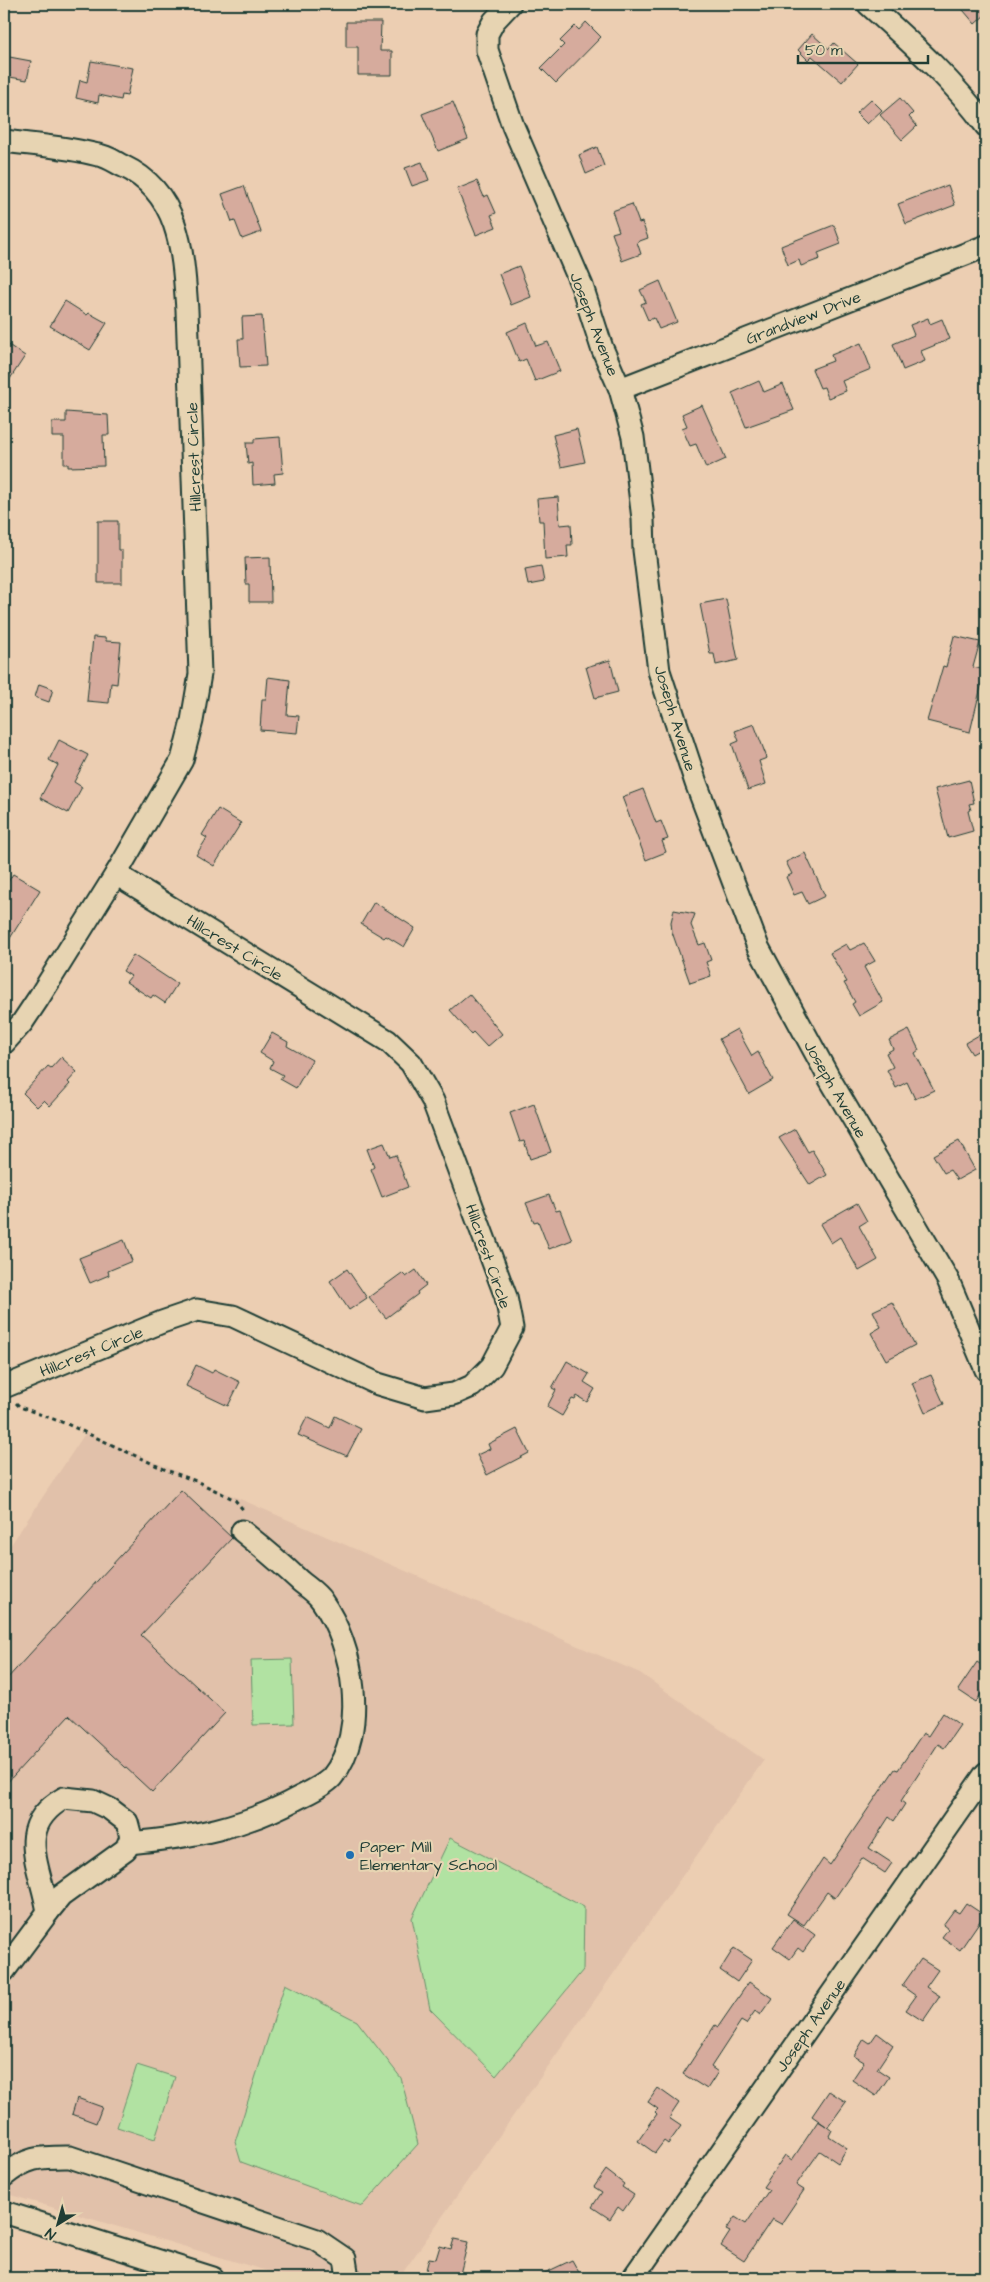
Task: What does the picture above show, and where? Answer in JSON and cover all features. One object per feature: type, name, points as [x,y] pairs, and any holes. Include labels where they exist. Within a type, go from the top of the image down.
[{"type":"street","name":"Joseph Avenue","points":[[510,4],[494,20],[487,34],[487,50],[513,126],[582,286],[602,348],[620,389],[633,437],[644,550],[659,671],[758,947],[828,1076],[948,1280],[986,1370]]},
{"type":"street","points":[[868,4],[933,64],[973,108],[986,126]]},
{"type":"street","name":"Hillcrest Circle","points":[[4,141],[100,155],[134,171],[156,190],[174,218],[183,259],[187,310],[200,674],[192,721],[182,760],[116,874],[22,1023],[4,1043]]},
{"type":"street","name":"Grandview Drive","points":[[620,389],[986,246]]},
{"type":"street","name":"Hillcrest Circle","points":[[9,1394],[162,1322],[197,1310],[233,1316],[378,1384],[425,1398],[454,1394],[472,1386],[492,1366],[512,1328],[506,1297],[433,1101],[411,1063],[388,1041],[116,874]]},
{"type":"street","points":[[129,1843],[215,1831],[270,1813],[308,1793],[331,1778],[345,1754],[352,1723],[354,1692],[349,1662],[340,1632],[322,1600],[265,1548],[242,1531]]},
{"type":"street","name":"Joseph Avenue","points":[[633,2278],[986,1772]]},
{"type":"street","points":[[4,1971],[61,1896],[126,1849],[131,1837],[127,1822],[110,1809],[93,1801],[79,1798],[64,1798],[52,1804],[42,1814],[35,1828],[33,1844],[48,1912]]},
{"type":"street","points":[[4,2176],[21,2162],[43,2157],[70,2157],[317,2240],[345,2259],[348,2278]]},
{"type":"street","points":[[4,2212],[165,2271],[213,2278]]},
{"type":"path","points":[[9,1394],[20,1407],[67,1424],[166,1470],[196,1481],[234,1500],[253,1521],[242,1531]]},
{"type":"shaded area","name":"Paper Mill Elementary School","points":[[86,1432],[640,1673],[764,1760],[399,2278],[291,2278],[4,2193],[4,1555]]},
{"type":"green space","points":[[292,1659],[294,1724],[253,1725],[251,1660]]},
{"type":"green space","points":[[450,1838],[584,1907],[583,1970],[496,2076],[430,2009],[412,1918]]},
{"type":"green space","points":[[285,1984],[357,2021],[401,2078],[418,2144],[362,2206],[241,2162],[235,2142]]},
{"type":"green space","points":[[137,2065],[175,2077],[155,2139],[117,2127]]},
{"type":"building","points":[[958,4],[986,4],[986,14],[975,24]]},
{"type":"building","points":[[346,22],[381,22],[380,51],[392,51],[392,75],[358,75],[358,47],[346,47]]},
{"type":"building","points":[[586,22],[601,37],[556,83],[541,68],[564,45],[560,41],[575,26],[579,30]]},
{"type":"building","points":[[812,34],[829,49],[834,43],[858,64],[842,82],[812,56],[808,60],[798,50]]},
{"type":"building","points":[[4,56],[31,61],[27,80],[4,76]]},
{"type":"building","points":[[91,61],[133,68],[127,96],[122,95],[121,100],[99,95],[98,103],[76,98],[80,80],[87,82]]},
{"type":"building","points":[[900,98],[913,113],[909,117],[917,126],[902,140],[880,115]]},
{"type":"building","points":[[871,99],[882,110],[867,124],[856,113]]},
{"type":"building","points":[[453,102],[468,139],[438,151],[422,114]]},
{"type":"building","points":[[597,147],[604,166],[586,174],[579,155]]},
{"type":"building","points":[[422,162],[429,180],[412,186],[405,168]]},
{"type":"building","points":[[477,181],[484,197],[488,195],[496,213],[491,215],[496,227],[476,235],[457,189]]},
{"type":"building","points":[[948,185],[955,205],[906,224],[898,204]]},
{"type":"building","points":[[244,186],[261,232],[242,239],[235,221],[232,222],[222,194]]},
{"type":"building","points":[[632,204],[639,223],[642,222],[648,238],[637,242],[641,254],[622,261],[612,233],[619,231],[612,211]]},
{"type":"building","points":[[834,225],[841,244],[818,253],[820,259],[801,266],[799,260],[788,265],[781,246]]},
{"type":"building","points":[[519,266],[531,297],[511,305],[499,274]]},
{"type":"building","points":[[660,281],[677,322],[659,329],[654,318],[648,320],[641,304],[646,302],[640,290]]},
{"type":"building","points":[[65,301],[87,315],[89,313],[107,323],[90,350],[50,326]]},
{"type":"building","points":[[262,316],[266,366],[240,367],[238,339],[243,339],[242,317]]},
{"type":"building","points":[[928,318],[930,324],[942,319],[950,339],[921,351],[925,361],[903,370],[893,344],[914,335],[910,325]]},
{"type":"building","points":[[527,323],[536,346],[548,342],[560,371],[535,381],[526,359],[519,362],[507,332]]},
{"type":"building","points":[[4,342],[25,356],[4,388]]},
{"type":"building","points":[[861,343],[871,369],[842,381],[846,391],[828,398],[824,387],[820,388],[812,369],[833,361],[831,355]]},
{"type":"building","points":[[759,381],[764,392],[783,384],[794,410],[746,427],[732,393]]},
{"type":"building","points":[[702,405],[726,459],[706,468],[696,444],[690,446],[682,428],[687,426],[682,414]]},
{"type":"building","points":[[66,412],[108,415],[109,435],[103,435],[104,466],[68,467],[68,464],[64,464],[64,437],[52,437],[52,422],[66,422]]},
{"type":"building","points":[[577,429],[585,462],[561,467],[553,435]]},
{"type":"building","points":[[280,437],[283,473],[274,474],[275,483],[253,485],[252,463],[248,464],[246,443],[254,443],[254,439]]},
{"type":"building","points":[[558,497],[560,525],[571,524],[572,545],[567,545],[568,557],[545,559],[543,521],[539,521],[537,499]]},
{"type":"building","points":[[98,521],[118,521],[118,550],[122,550],[122,583],[98,583]]},
{"type":"building","points":[[270,557],[271,602],[249,602],[249,584],[246,584],[245,558]]},
{"type":"building","points":[[541,566],[544,582],[528,585],[525,569]]},
{"type":"building","points":[[726,599],[738,660],[716,665],[714,654],[710,654],[700,604]]},
{"type":"building","points":[[954,636],[980,642],[973,667],[985,670],[970,732],[927,721],[943,666],[946,667]]},
{"type":"building","points":[[93,637],[106,638],[106,641],[121,642],[117,684],[111,683],[109,703],[87,701]]},
{"type":"building","points":[[610,660],[618,692],[595,698],[586,667]]},
{"type":"building","points":[[268,677],[290,680],[287,715],[299,716],[297,733],[260,730],[262,699],[266,699]]},
{"type":"building","points":[[39,684],[53,689],[49,702],[35,697]]},
{"type":"building","points":[[754,724],[767,758],[759,761],[766,784],[748,790],[732,744],[739,741],[735,731]]},
{"type":"building","points":[[59,740],[88,755],[74,782],[82,787],[68,813],[40,798],[58,765],[49,760]]},
{"type":"building","points":[[969,780],[974,803],[969,804],[971,810],[968,811],[973,831],[948,838],[935,789]]},
{"type":"building","points":[[643,789],[656,823],[661,821],[668,839],[662,841],[666,852],[646,860],[622,797]]},
{"type":"building","points":[[218,809],[241,823],[214,866],[196,855],[207,838],[202,835]]},
{"type":"building","points":[[805,853],[825,896],[808,904],[802,892],[794,895],[786,877],[792,874],[786,862]]},
{"type":"building","points":[[13,874],[40,890],[4,948],[4,888]]},
{"type":"building","points":[[374,902],[415,928],[404,947],[361,924]]},
{"type":"building","points":[[674,910],[695,914],[691,925],[699,945],[705,943],[711,960],[706,962],[711,976],[690,983],[672,932],[671,922]]},
{"type":"building","points":[[864,943],[875,961],[864,967],[883,1002],[859,1016],[852,1004],[855,1002],[844,983],[847,982],[830,953],[846,944],[850,950]]},
{"type":"building","points":[[133,955],[177,984],[165,1003],[153,995],[151,998],[126,982],[131,976],[123,971]]},
{"type":"building","points":[[469,994],[502,1034],[487,1047],[473,1032],[471,1034],[450,1010]]},
{"type":"building","points":[[737,1029],[752,1056],[758,1052],[773,1080],[749,1094],[719,1039]]},
{"type":"building","points":[[909,1030],[919,1050],[915,1053],[934,1090],[915,1099],[907,1082],[896,1088],[887,1070],[893,1067],[886,1053],[893,1049],[889,1040]]},
{"type":"building","points":[[272,1033],[288,1042],[287,1046],[312,1060],[296,1088],[280,1079],[283,1075],[270,1068],[273,1061],[260,1053]]},
{"type":"building","points":[[979,1035],[986,1046],[972,1054],[965,1043]]},
{"type":"building","points":[[61,1057],[77,1072],[68,1082],[70,1084],[50,1106],[44,1100],[37,1107],[23,1093],[48,1066],[51,1068]]},
{"type":"building","points":[[534,1104],[551,1152],[530,1159],[524,1141],[520,1142],[510,1113]]},
{"type":"building","points":[[795,1129],[808,1152],[812,1150],[827,1175],[810,1185],[779,1138]]},
{"type":"building","points":[[959,1141],[975,1170],[957,1180],[950,1170],[944,1173],[933,1155]]},
{"type":"building","points":[[384,1143],[390,1157],[396,1155],[408,1187],[382,1197],[371,1169],[374,1167],[367,1149]]},
{"type":"building","points":[[549,1195],[556,1211],[560,1210],[572,1240],[549,1249],[538,1221],[534,1222],[526,1203]]},
{"type":"building","points":[[857,1203],[867,1221],[859,1226],[878,1260],[859,1271],[840,1237],[831,1243],[820,1224]]},
{"type":"building","points":[[124,1240],[132,1261],[108,1271],[109,1275],[90,1283],[79,1258]]},
{"type":"building","points":[[347,1269],[367,1298],[349,1310],[330,1281]]},
{"type":"building","points":[[416,1270],[426,1285],[417,1292],[418,1294],[386,1318],[369,1297],[402,1273],[406,1277]]},
{"type":"building","points":[[892,1302],[915,1345],[886,1360],[871,1333],[881,1327],[873,1311]]},
{"type":"building","points":[[567,1361],[589,1374],[584,1382],[595,1389],[587,1402],[577,1396],[575,1400],[572,1399],[562,1416],[547,1407],[556,1390],[552,1388]]},
{"type":"building","points":[[196,1365],[212,1373],[214,1369],[240,1382],[228,1406],[186,1386]]},
{"type":"building","points":[[931,1375],[944,1404],[925,1413],[912,1383]]},
{"type":"building","points":[[335,1416],[361,1429],[347,1456],[298,1435],[307,1417],[330,1428]]},
{"type":"building","points":[[517,1429],[529,1453],[487,1475],[477,1455],[490,1449],[488,1444]]},
{"type":"building","points":[[181,1490],[232,1538],[141,1635],[225,1713],[152,1792],[69,1715],[4,1786],[4,1682]]},
{"type":"building","points":[[977,1662],[986,1668],[986,1686],[976,1702],[958,1690]]},
{"type":"building","points":[[943,1713],[960,1725],[944,1748],[938,1744],[901,1801],[905,1804],[894,1821],[889,1817],[869,1848],[892,1863],[885,1873],[862,1858],[835,1898],[827,1892],[804,1925],[787,1914],[823,1859],[830,1865],[895,1769],[898,1770],[923,1733],[928,1736]]},
{"type":"building","points":[[966,1903],[984,1915],[960,1950],[942,1937],[948,1929],[943,1925],[954,1910],[959,1913]]},
{"type":"building","points":[[793,1919],[815,1935],[803,1952],[798,1948],[790,1959],[773,1947]]},
{"type":"building","points":[[734,1948],[752,1960],[737,1982],[720,1970]]},
{"type":"building","points":[[921,1959],[938,1970],[926,1987],[940,1996],[923,2021],[906,2010],[916,1996],[902,1986]]},
{"type":"building","points":[[749,1982],[772,1998],[760,2015],[755,2011],[746,2024],[741,2021],[711,2067],[718,2072],[707,2089],[683,2074],[715,2025],[718,2027]]},
{"type":"building","points":[[877,2033],[893,2045],[877,2069],[889,2077],[876,2096],[852,2080],[864,2062],[854,2056],[864,2039],[870,2043]]},
{"type":"building","points":[[658,2088],[679,2103],[669,2118],[681,2126],[668,2144],[664,2141],[655,2153],[638,2141],[657,2114],[655,2112],[658,2109],[648,2102]]},
{"type":"building","points":[[829,2091],[846,2102],[828,2127],[832,2130],[829,2136],[847,2148],[838,2163],[820,2151],[796,2185],[804,2190],[781,2224],[772,2219],[744,2261],[721,2246],[730,2232],[726,2230],[735,2217],[746,2224],[769,2190],[763,2187],[785,2155],[792,2160],[818,2121],[826,2126],[812,2116]]},
{"type":"building","points":[[77,2098],[102,2107],[96,2123],[72,2114]]},
{"type":"building","points":[[606,2170],[624,2184],[622,2187],[634,2195],[623,2211],[618,2207],[610,2219],[592,2207],[602,2192],[594,2187]]},
{"type":"building","points":[[454,2239],[468,2242],[459,2278],[424,2278],[429,2258],[436,2259],[440,2246],[451,2249]]},
{"type":"building","points":[[572,2260],[582,2278],[534,2278]]},
{"type":"place","name":"Paper Mill Elementary School","points":[[350,1855]]}]
